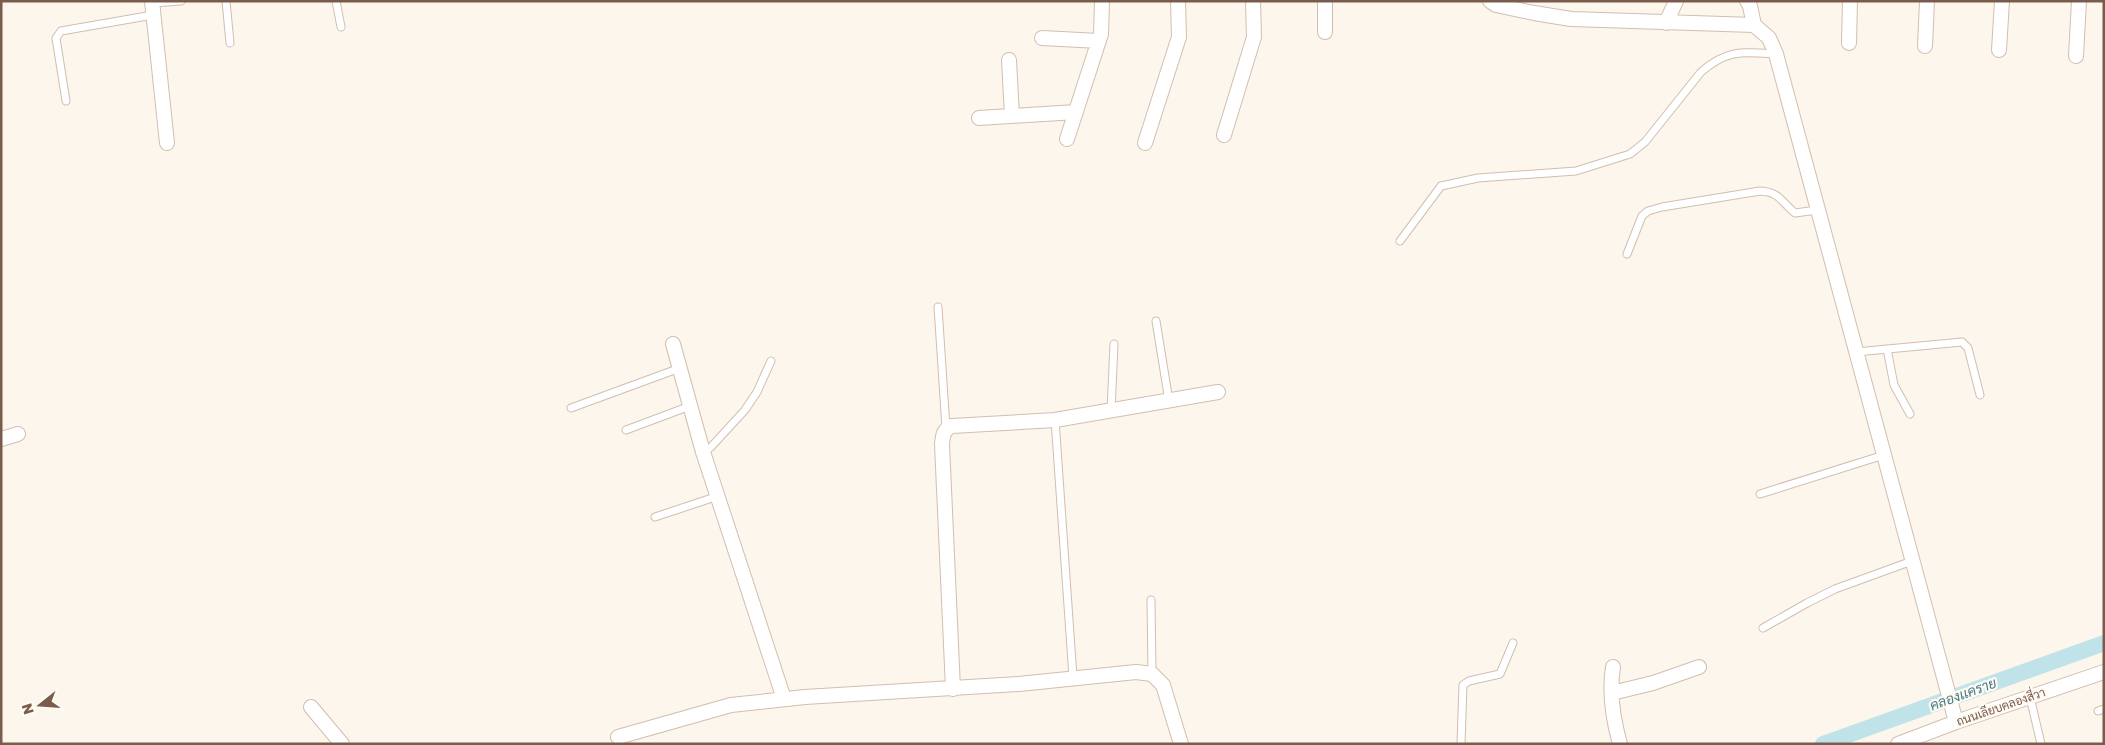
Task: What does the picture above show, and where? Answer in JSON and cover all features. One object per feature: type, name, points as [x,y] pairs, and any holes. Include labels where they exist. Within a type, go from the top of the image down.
[{"type":"street","points":[[1067,139],[1101,34],[1102,1]]},
{"type":"street","points":[[1144,143],[1179,38],[1178,1]]},
{"type":"street","points":[[1224,136],[1254,37],[1253,1]]},
{"type":"street","points":[[1325,1],[1325,32]]},
{"type":"street","points":[[1490,1],[1496,5],[1571,19],[1754,25]]},
{"type":"street","points":[[1666,23],[1676,1]]},
{"type":"street","points":[[1747,1],[1754,25],[1769,38],[1776,54],[1956,722]]},
{"type":"street","points":[[1849,43],[1850,1]]},
{"type":"street","points":[[1925,46],[1927,1]]},
{"type":"street","points":[[1998,50],[2002,1]]},
{"type":"street","points":[[2076,56],[2079,1]]},
{"type":"street","points":[[152,6],[167,143]]},
{"type":"street","points":[[1042,38],[1099,41]]},
{"type":"street","points":[[1010,60],[1012,116]]},
{"type":"street","points":[[979,118],[1076,112]]},
{"type":"street","points":[[673,344],[703,452],[784,699]]},
{"type":"street","points":[[953,688],[942,444],[946,428],[952,426],[1055,420],[1218,392]]},
{"type":"street","points":[[1,438],[18,434]]},
{"type":"street","points":[[1614,667],[1611,679],[1613,712],[1620,744]]},
{"type":"street","points":[[1612,693],[1652,683],[1699,667]]},
{"type":"street","points":[[618,737],[692,714],[731,705],[784,699],[1019,684],[1136,672],[1152,674],[1163,685],[1181,744]]},
{"type":"street","name":"ถนนเลียบคลองสี่วา","points":[[1898,744],[1956,722],[2104,672]]},
{"type":"street","points":[[312,707],[342,744]]},
{"type":"lane","points":[[66,101],[56,38],[61,31],[152,6],[181,1]]},
{"type":"lane","points":[[226,1],[230,43]]},
{"type":"lane","points":[[336,1],[341,27]]},
{"type":"lane","points":[[1400,241],[1441,186],[1478,178],[1576,171],[1630,154],[1644,142],[1710,63],[1722,56],[1750,52],[1776,54]]},
{"type":"lane","points":[[1627,254],[1642,216],[1648,211],[1662,207],[1771,192],[1779,196],[1795,213],[1817,210]]},
{"type":"lane","points":[[938,307],[946,428]]},
{"type":"lane","points":[[1156,321],[1169,401]]},
{"type":"lane","points":[[1856,352],[1962,342],[1968,348],[1980,395]]},
{"type":"lane","points":[[1111,411],[1114,344]]},
{"type":"lane","points":[[1887,349],[1894,385],[1910,414]]},
{"type":"lane","points":[[703,452],[711,447],[745,410],[757,392],[771,361]]},
{"type":"lane","points":[[571,408],[680,368]]},
{"type":"lane","points":[[626,430],[690,406]]},
{"type":"lane","points":[[1055,420],[1073,677]]},
{"type":"lane","points":[[1760,494],[1884,455]]},
{"type":"lane","points":[[655,517],[718,496]]},
{"type":"lane","points":[[1764,628],[1806,602],[1835,589],[1912,561]]},
{"type":"lane","points":[[1151,600],[1152,674]]},
{"type":"lane","points":[[1461,744],[1462,685],[1468,681],[1500,674],[1513,644]]},
{"type":"lane","points":[[2030,697],[2041,744]]},
{"type":"waterway","name":"คลองเเคราย","points":[[1823,744],[2104,643]]}]
